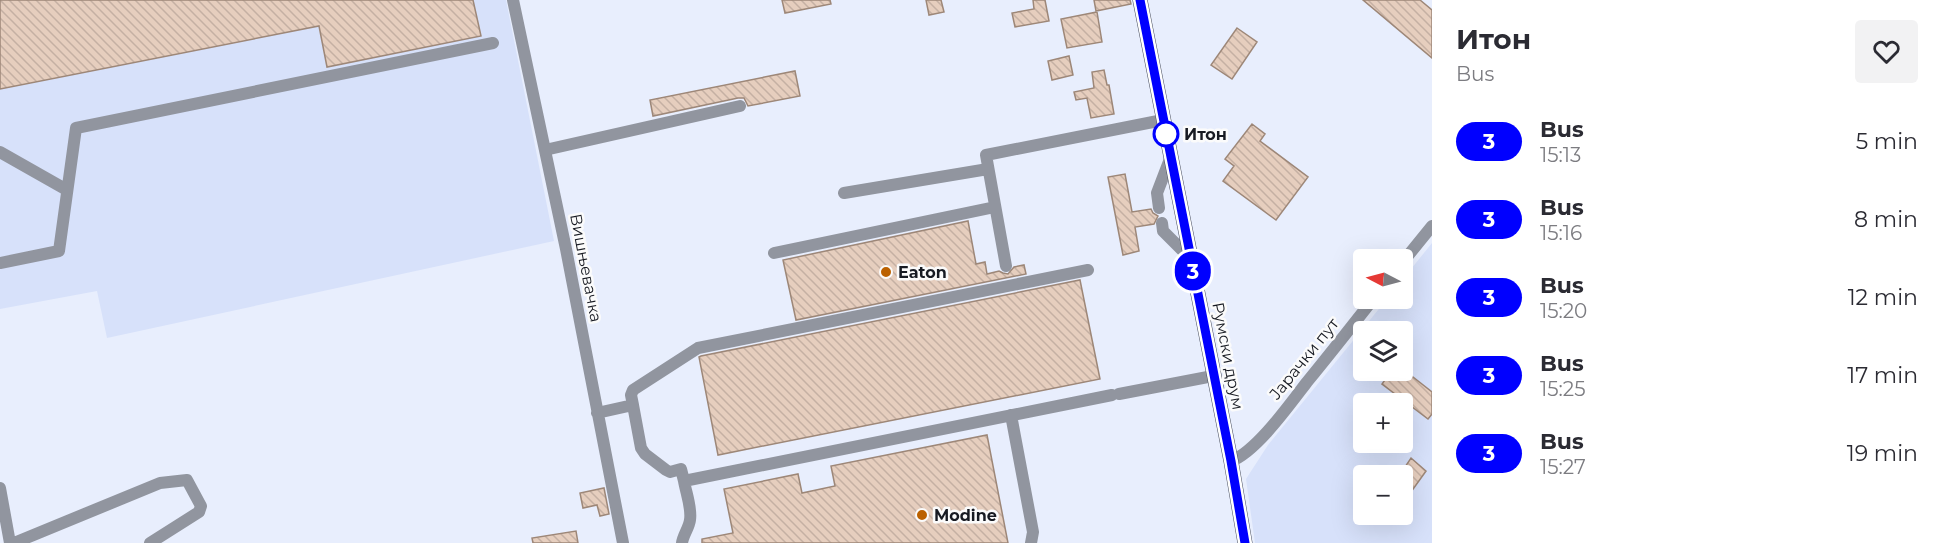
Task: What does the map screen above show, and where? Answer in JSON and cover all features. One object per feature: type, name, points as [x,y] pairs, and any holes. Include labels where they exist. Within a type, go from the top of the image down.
[{"type":"main road","name":"Румски друм","points":[[1140,0],[1231,461],[1245,543]]},
{"type":"street","name":"Вишњевачка","points":[[513,0],[623,543]]},
{"type":"street","points":[[0,263],[59,251],[76,128],[493,43]]},
{"type":"street","points":[[545,150],[740,106]]},
{"type":"street","points":[[1006,266],[986,154],[1163,120]]},
{"type":"street","points":[[0,152],[67,190]]},
{"type":"street","points":[[1160,208],[1157,193],[1170,159]]},
{"type":"street","points":[[844,194],[988,169]]},
{"type":"street","points":[[774,253],[995,207]]},
{"type":"street","points":[[1162,223],[1163,231],[1191,259]]},
{"type":"street","points":[[1413,249],[1432,226]]},
{"type":"street","points":[[682,543],[690,522],[690,513],[681,469],[670,472],[666,470],[645,454],[641,448],[631,395],[633,390],[698,348],[1088,270]]},
{"type":"street","name":"Јарачки пут","points":[[1231,461],[1247,452],[1280,415],[1365,309]]},
{"type":"street","points":[[684,481],[1213,376]]},
{"type":"street","points":[[597,413],[633,405]]},
{"type":"street","points":[[1011,415],[1033,532],[1031,543]]},
{"type":"street","points":[[0,488],[12,543],[33,539],[160,483],[187,480],[201,506],[200,513],[150,543]]},
{"type":"shaded area","points":[[0,0],[506,0],[554,241],[107,338],[97,291],[0,309]]},
{"type":"shaded area","points":[[1432,243],[1432,543],[1255,543],[1246,479],[1268,445],[1353,341],[1353,381],[1413,381],[1413,321],[1369,321],[1379,309],[1413,309],[1413,267]]},
{"type":"building","points":[[0,0],[473,0],[481,36],[327,67],[319,26],[0,89]]},
{"type":"building","points":[[782,0],[830,0],[831,4],[785,13]]},
{"type":"building","points":[[926,0],[941,0],[944,12],[929,15]]},
{"type":"building","points":[[1033,0],[1045,0],[1049,21],[1015,27],[1012,13],[1034,9]]},
{"type":"building","points":[[1094,0],[1130,0],[1131,4],[1096,11]]},
{"type":"building","points":[[1363,0],[1420,0],[1432,10],[1432,58]]},
{"type":"building","points":[[1097,12],[1102,42],[1067,48],[1061,19]]},
{"type":"building","points":[[1237,28],[1257,42],[1232,79],[1211,65]]},
{"type":"building","points":[[1069,56],[1073,75],[1052,80],[1048,61]]},
{"type":"building","points":[[1104,70],[1114,114],[1091,118],[1087,98],[1076,100],[1074,92],[1094,88],[1092,72]]},
{"type":"building","points":[[795,71],[800,96],[748,106],[744,98],[738,98],[653,116],[650,100]]},
{"type":"building","points":[[1252,124],[1265,134],[1260,141],[1308,177],[1276,220],[1223,181],[1234,166],[1225,159]]},
{"type":"building","points":[[1125,174],[1132,212],[1151,209],[1158,216],[1154,224],[1135,227],[1139,251],[1123,255],[1108,177]]},
{"type":"building","name":"Eaton","points":[[968,221],[976,264],[985,262],[987,274],[999,271],[1008,274],[1014,267],[1024,265],[1026,274],[796,320],[783,260]]},
{"type":"building","points":[[1080,280],[1100,379],[718,455],[699,357],[701,356]]},
{"type":"building","points":[[1413,377],[1432,392],[1432,414],[1428,419],[1413,408],[1413,393],[1394,393],[1382,384],[1384,381],[1413,381]]},
{"type":"building","name":"Modine","points":[[987,435],[1008,543],[702,543],[702,539],[733,533],[724,489],[798,474],[802,493],[835,486],[831,466]]},
{"type":"building","points":[[1411,458],[1426,471],[1413,489],[1413,465],[1406,465]]},
{"type":"building","points":[[604,488],[609,514],[600,516],[597,505],[583,508],[580,493]]},
{"type":"building","points":[[576,531],[578,543],[533,543],[532,538]]},
{"type":"bus line","name":"3","points":[[1140,0],[1231,461],[1245,543]]},
{"type":"place","name":"Итон","points":[[1166,134]]},
{"type":"place","name":"Eaton","points":[[886,272]]},
{"type":"place","name":"Modine","points":[[922,515]]}]
